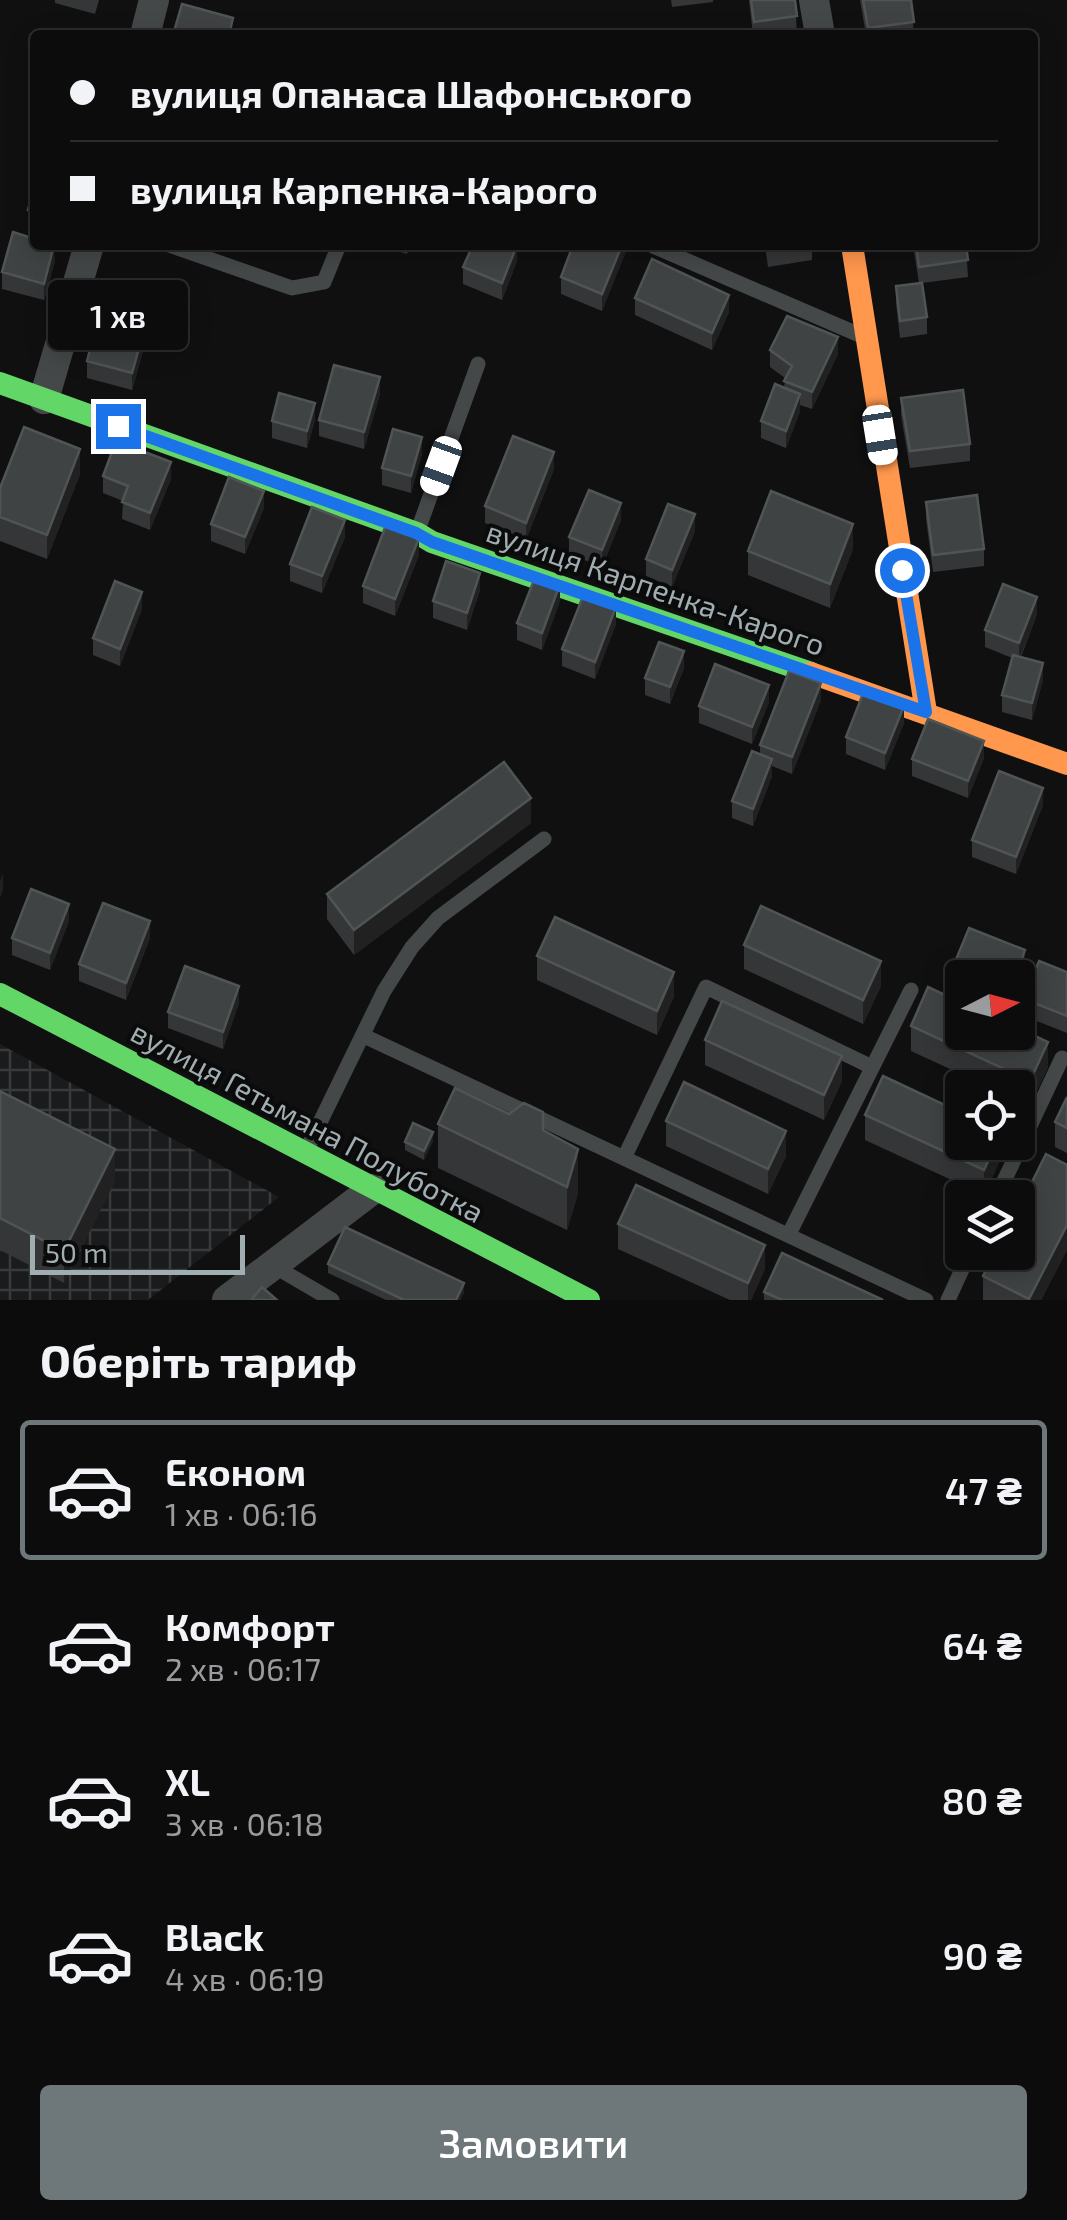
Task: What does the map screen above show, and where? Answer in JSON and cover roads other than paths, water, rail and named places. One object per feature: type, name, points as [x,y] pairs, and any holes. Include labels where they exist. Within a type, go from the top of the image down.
[{"type":"street","points":[[145,30],[154,0]]},
{"type":"street","points":[[814,0],[819,30]]},
{"type":"street","points":[[44,399],[88,250]]},
{"type":"street","points":[[853,250],[926,712]]},
{"type":"street","name":"вулиця Карпенка-Карого","points":[[0,383],[432,542],[1067,764]]},
{"type":"street","name":"вулиця Гетьмана Полуботка","points":[[0,994],[589,1300]]},
{"type":"street","points":[[227,1300],[373,1190]]},
{"type":"lane","points":[[183,250],[292,288],[324,282],[337,250]]},
{"type":"lane","points":[[662,250],[866,338]]},
{"type":"lane","points":[[416,533],[478,364]]},
{"type":"lane","points":[[305,1152],[384,991],[412,947],[438,918],[544,839]]},
{"type":"lane","points":[[626,1156],[706,988],[872,1067]]},
{"type":"lane","points":[[789,1234],[911,990]]},
{"type":"lane","points":[[364,1036],[926,1300]]},
{"type":"lane","points":[[1004,1180],[1062,1058]]},
{"type":"lane","points":[[272,1265],[332,1300]]},
{"type":"lane","points":[[948,1300],[962,1270]]}]
